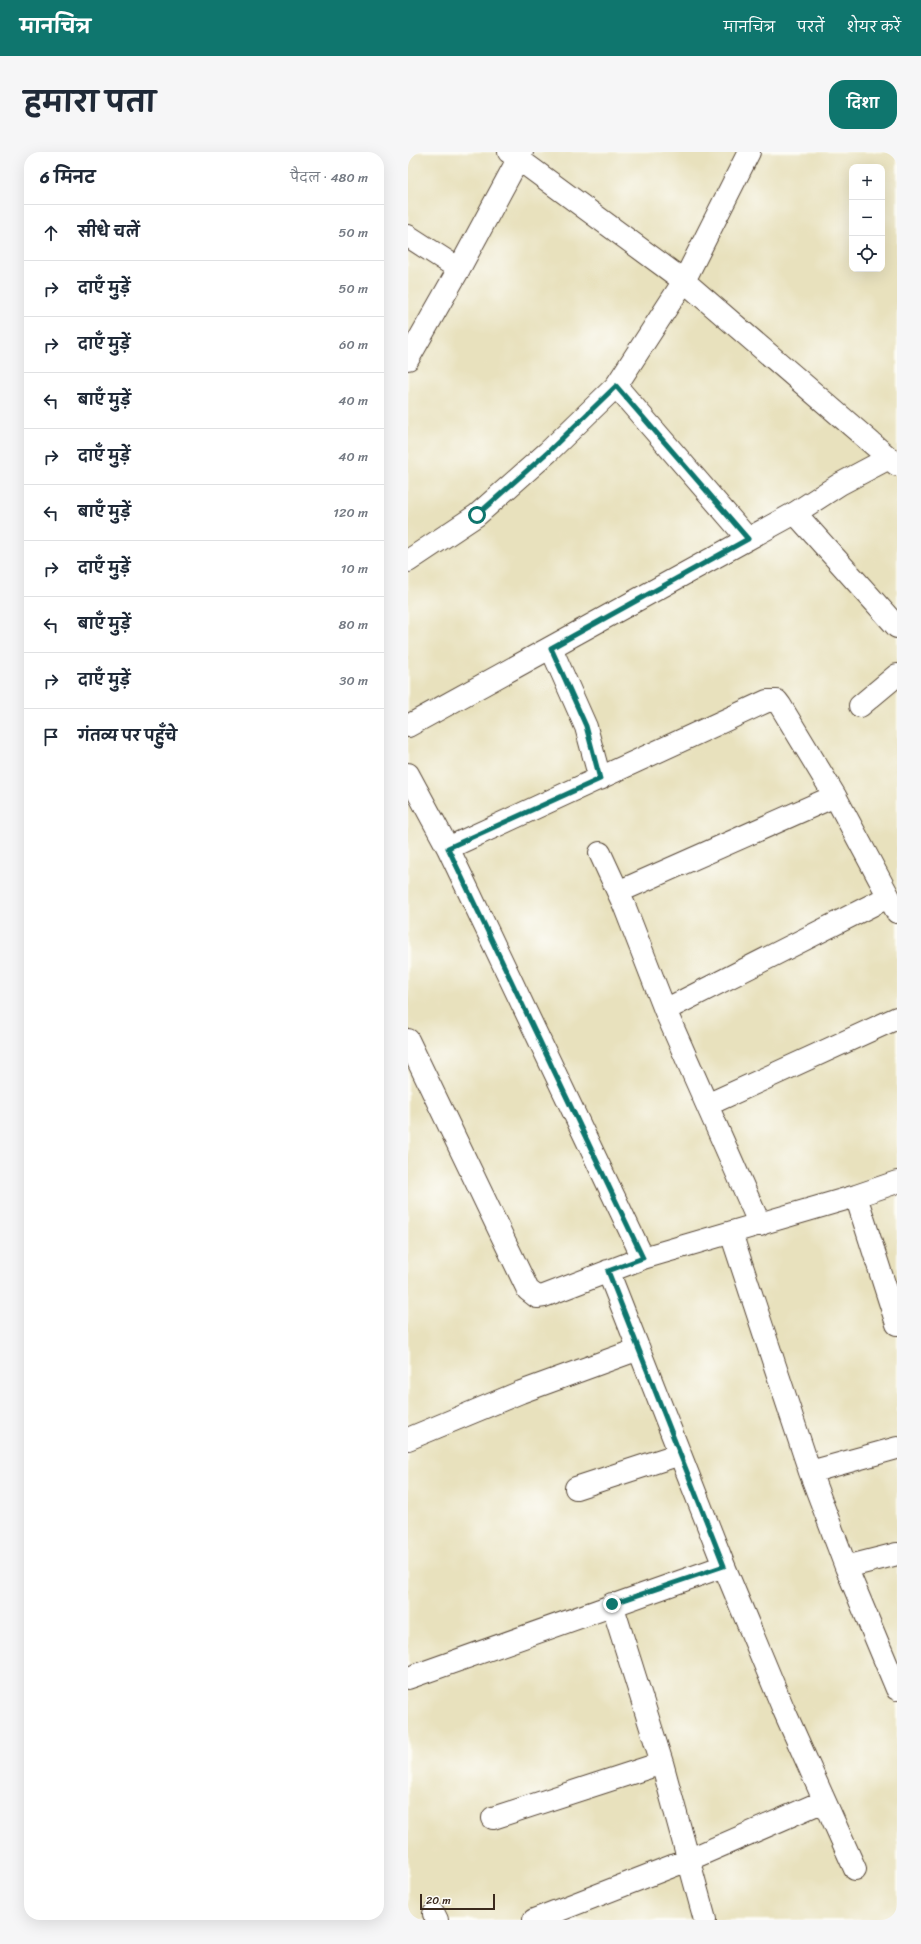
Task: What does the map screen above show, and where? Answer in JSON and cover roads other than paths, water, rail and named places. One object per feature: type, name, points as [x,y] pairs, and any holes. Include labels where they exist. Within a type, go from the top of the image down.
[{"type":"street","points":[[408,561],[477,515],[548,452],[616,386],[684,281],[749,152]]},
{"type":"street","points":[[408,359],[459,269],[516,154],[684,281],[893,462],[840,484],[794,513],[748,539],[408,726]]},
{"type":"street","points":[[408,236],[459,269]]},
{"type":"street","points":[[616,386],[748,539]]},
{"type":"street","points":[[794,513],[897,627]]},
{"type":"street","points":[[551,648],[586,726],[600,779]]},
{"type":"street","points":[[860,706],[897,675]]},
{"type":"street","points":[[448,848],[767,701],[777,701],[835,796],[893,904],[665,1010]]},
{"type":"street","points":[[408,774],[448,848],[643,1258]]},
{"type":"street","points":[[618,892],[835,796]]},
{"type":"street","points":[[600,853],[618,892],[665,1010],[760,1225]]},
{"type":"street","points":[[707,1105],[897,1018]]},
{"type":"street","points":[[408,1040],[528,1290],[537,1297],[544,1296],[643,1258],[760,1225],[897,1182]]},
{"type":"street","points":[[856,1196],[897,1324]]},
{"type":"street","points":[[731,1233],[810,1472],[846,1567],[892,1664],[897,1689]]},
{"type":"street","points":[[608,1271],[724,1566],[783,1708],[855,1869]]},
{"type":"street","points":[[408,1439],[521,1392],[639,1350]]},
{"type":"street","points":[[810,1472],[897,1448]]},
{"type":"street","points":[[576,1488],[680,1454]]},
{"type":"street","points":[[846,1567],[897,1554]]},
{"type":"street","points":[[408,1678],[612,1604],[724,1566]]},
{"type":"street","points":[[612,1604],[662,1763],[705,1920]]},
{"type":"street","points":[[493,1818],[662,1763]]},
{"type":"street","points":[[534,1920],[688,1860],[824,1801]]}]
